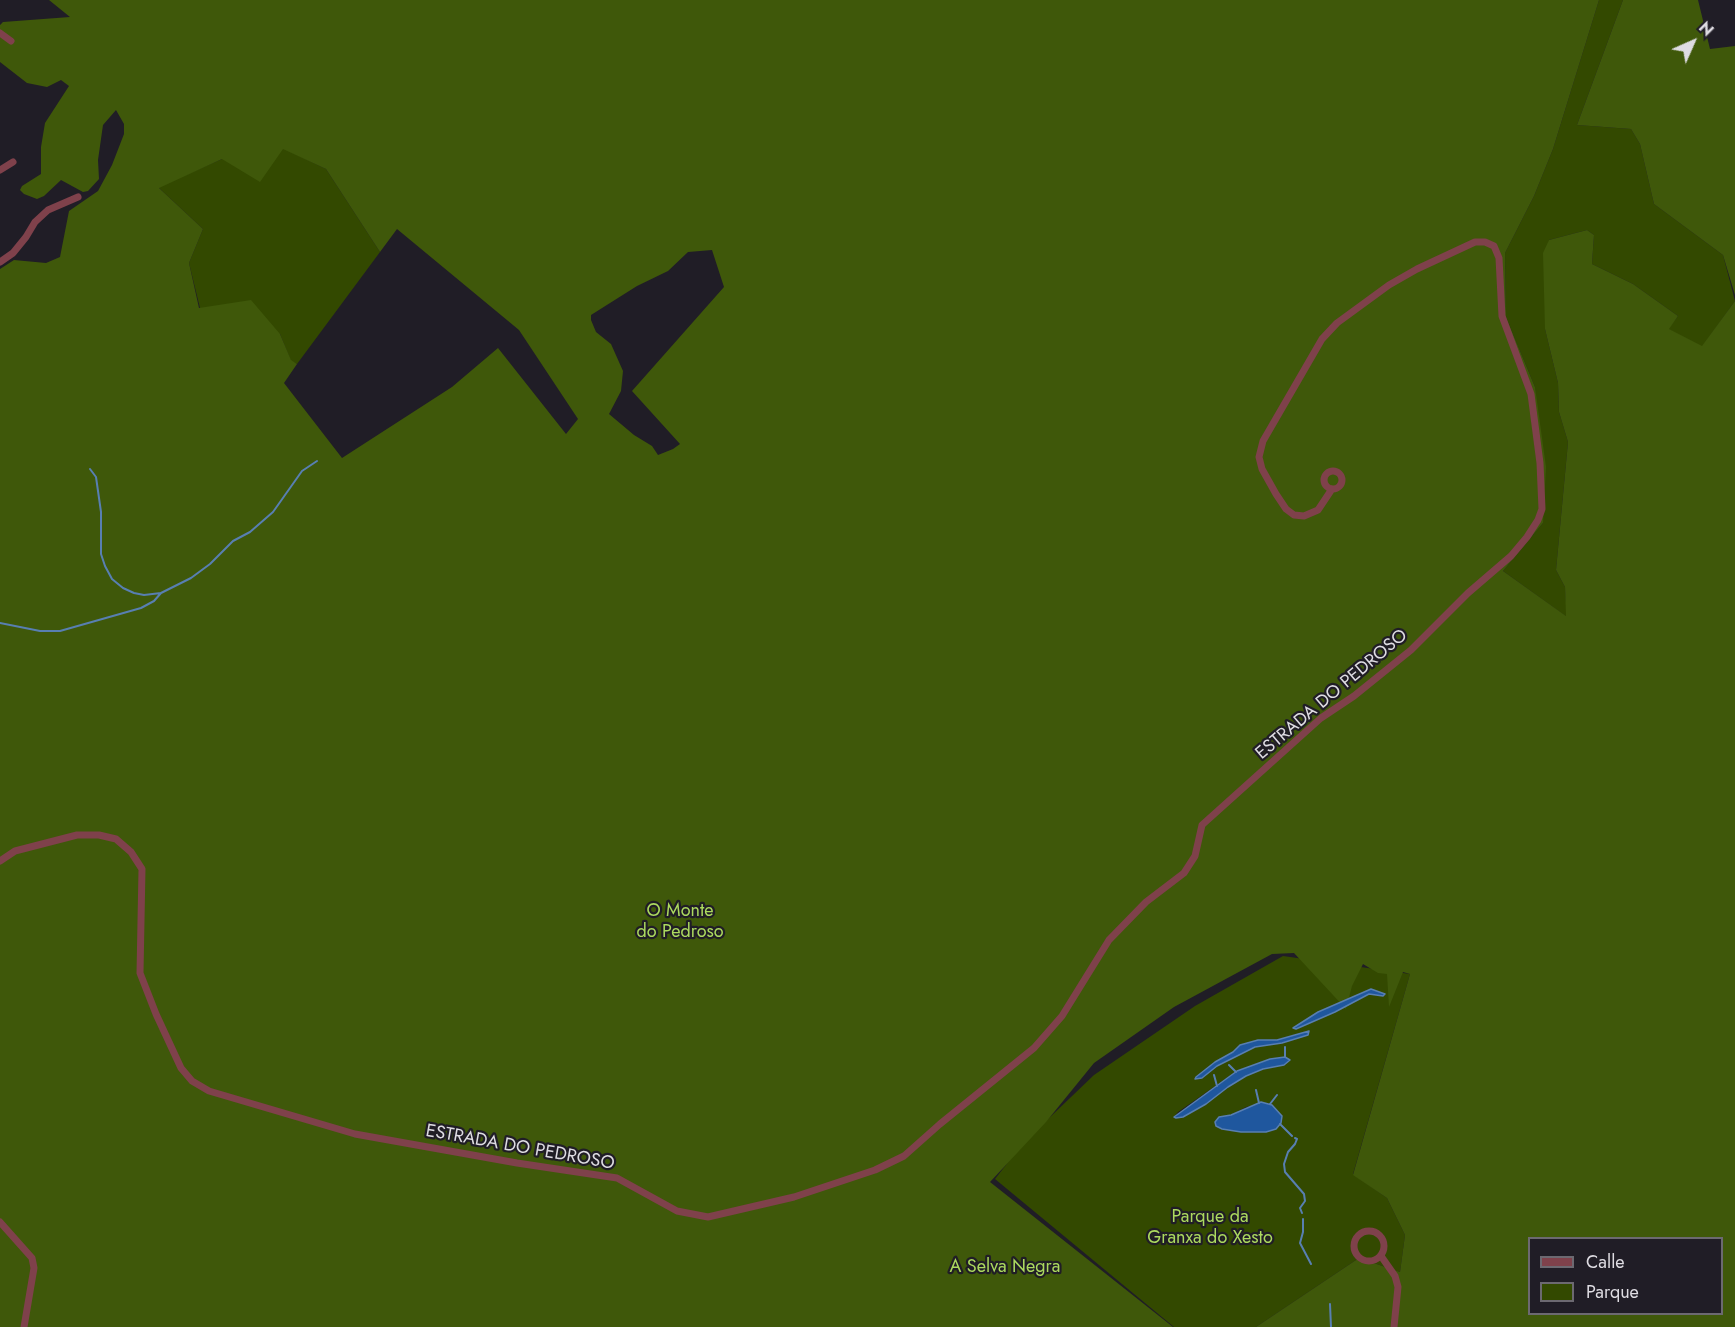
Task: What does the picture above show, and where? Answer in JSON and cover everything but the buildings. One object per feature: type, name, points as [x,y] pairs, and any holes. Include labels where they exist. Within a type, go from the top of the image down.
[{"type":"street","points":[[0,33],[11,41]]},
{"type":"street","points":[[0,170],[13,162]]},
{"type":"street","points":[[0,261],[13,253],[35,222],[48,210],[78,197]]},
{"type":"street","name":"ESTRADA DO PEDROSO","points":[[0,861],[15,851],[77,835],[99,835],[116,839],[131,852],[142,869],[140,974],[182,1068],[192,1081],[208,1091],[355,1134],[617,1178],[677,1211],[708,1217],[794,1197],[875,1170],[904,1156],[1034,1048],[1062,1016],[1109,940],[1146,902],[1184,873],[1195,856],[1202,825],[1321,718],[1354,696],[1411,650],[1468,593],[1511,556],[1527,537],[1542,509],[1540,463],[1531,394],[1502,316],[1499,254],[1494,246],[1485,242],[1475,242],[1417,269],[1389,285],[1337,323],[1322,339],[1263,441],[1259,457],[1262,469],[1276,494],[1286,509],[1294,514],[1304,516],[1318,510],[1332,489]]},
{"type":"street","points":[[0,1221],[32,1258],[34,1269],[24,1327]]},
{"type":"street","points":[[1370,1231],[1379,1234],[1384,1242],[1381,1256],[1373,1261],[1360,1259],[1355,1251],[1354,1242],[1357,1237],[1370,1231]]},
{"type":"street","points":[[1381,1256],[1395,1276],[1398,1287],[1394,1327]]},
{"type":"green space","points":[[49,0],[1599,0],[1553,149],[1534,196],[1505,253],[1506,317],[1535,387],[1546,467],[1543,523],[1503,571],[1566,616],[1565,587],[1556,570],[1568,442],[1559,412],[1558,383],[1545,329],[1543,253],[1549,240],[1587,230],[1594,235],[1592,264],[1633,284],[1678,316],[1669,329],[1702,346],[1735,301],[1735,1327],[1256,1327],[1359,1258],[1400,1272],[1405,1235],[1387,1198],[1353,1175],[1410,974],[1403,972],[1389,1007],[1387,974],[1378,973],[1363,964],[1352,986],[1346,1009],[1294,953],[1272,954],[1174,1007],[1094,1063],[1046,1122],[990,1182],[1173,1327],[0,1327],[0,269],[14,260],[46,263],[60,257],[69,211],[98,191],[112,165],[124,134],[124,124],[116,110],[103,125],[98,160],[99,179],[88,191],[83,192],[61,180],[44,196],[37,199],[24,194],[20,190],[22,186],[41,174],[41,147],[45,123],[69,86],[61,80],[47,87],[27,83],[0,62],[0,25],[3,22],[70,17]],"holes":[[[283,149],[326,169],[380,252],[397,229],[519,330],[578,419],[566,434],[498,348],[452,387],[342,458],[284,383],[297,364],[291,360],[280,334],[251,300],[199,308],[189,263],[203,229],[159,188],[222,159],[260,182]],[[712,250],[724,287],[632,391],[680,444],[658,455],[652,446],[634,435],[609,414],[621,391],[623,371],[611,344],[596,332],[591,315],[637,286],[668,271],[688,252]]]},
{"type":"green space","points":[[1599,0],[1623,0],[1577,125],[1631,129],[1640,144],[1654,204],[1723,255],[1735,301],[1702,347],[1668,329],[1678,316],[1633,284],[1592,264],[1594,235],[1587,230],[1549,240],[1545,329],[1558,383],[1559,412],[1568,442],[1556,570],[1565,587],[1567,617],[1503,571],[1543,523],[1535,387],[1506,317],[1505,253],[1534,196],[1553,149]]},
{"type":"green space","points":[[1623,0],[1698,0],[1710,49],[1735,46],[1735,295],[1723,255],[1654,204],[1640,144],[1631,129],[1577,125]]},
{"type":"green space","points":[[283,148],[326,169],[380,252],[297,364],[291,361],[280,334],[200,308],[189,263],[203,229],[158,187],[222,159]]},
{"type":"green space","name":"Parque da Granxa do Xesto","points":[[1283,956],[1410,974],[1353,1174],[1387,1198],[1405,1235],[1400,1272],[1359,1258],[1256,1327],[1174,1327],[995,1179],[1024,1142],[1094,1075],[1195,1006]],"holes":[[[1371,989],[1383,996],[1369,994],[1335,1012],[1293,1028],[1318,1012]],[[1309,1031],[1282,1043],[1255,1047],[1217,1066],[1202,1078],[1196,1079],[1215,1062],[1241,1045],[1258,1040],[1277,1040]],[[1285,1057],[1274,1067],[1246,1076],[1183,1117],[1174,1117],[1237,1071],[1270,1059]],[[1268,1103],[1272,1105],[1229,1131],[1219,1118],[1246,1107]]]},
{"type":"water","points":[[1371,989],[1385,994],[1383,996],[1369,994],[1335,1012],[1296,1029],[1293,1028],[1318,1012]]},
{"type":"water","points":[[1309,1031],[1308,1035],[1282,1043],[1255,1047],[1217,1066],[1202,1078],[1195,1079],[1240,1045],[1258,1040],[1277,1040]]},
{"type":"water","points":[[1285,1057],[1290,1060],[1284,1065],[1263,1069],[1246,1076],[1206,1104],[1183,1117],[1174,1117],[1237,1071],[1270,1059]]},
{"type":"water","points":[[1261,1102],[1272,1105],[1282,1116],[1281,1123],[1276,1129],[1266,1132],[1241,1132],[1216,1126],[1215,1122],[1219,1117],[1231,1115]]},
{"type":"waterway","points":[[0,623],[40,631],[60,631],[141,608],[154,601],[161,593],[191,578],[210,564],[233,541],[250,532],[273,512],[302,471],[317,461]]},
{"type":"waterway","points":[[90,469],[96,477],[101,512],[101,554],[112,579],[134,593],[144,595],[161,593]]},
{"type":"waterway","points":[[1285,1047],[1285,1057]]},
{"type":"waterway","points":[[1229,1065],[1236,1072]]},
{"type":"waterway","points":[[1214,1075],[1217,1086]]},
{"type":"waterway","points":[[1256,1090],[1259,1103]]},
{"type":"waterway","points":[[1270,1104],[1277,1095]]},
{"type":"waterway","points":[[1280,1124],[1292,1136]]},
{"type":"waterway","points":[[1295,1138],[1297,1139],[1295,1144],[1288,1152],[1284,1164],[1285,1172],[1304,1194],[1305,1201],[1300,1208],[1302,1213]]},
{"type":"waterway","points":[[1303,1219],[1300,1243],[1311,1264]]},
{"type":"waterway","points":[[1330,1304],[1331,1327]]},
{"type":"park label","name":"O Monte do Pedroso","points":[[680,922]]},
{"type":"park label","name":"A Selva Negra","points":[[1005,1268]]}]
